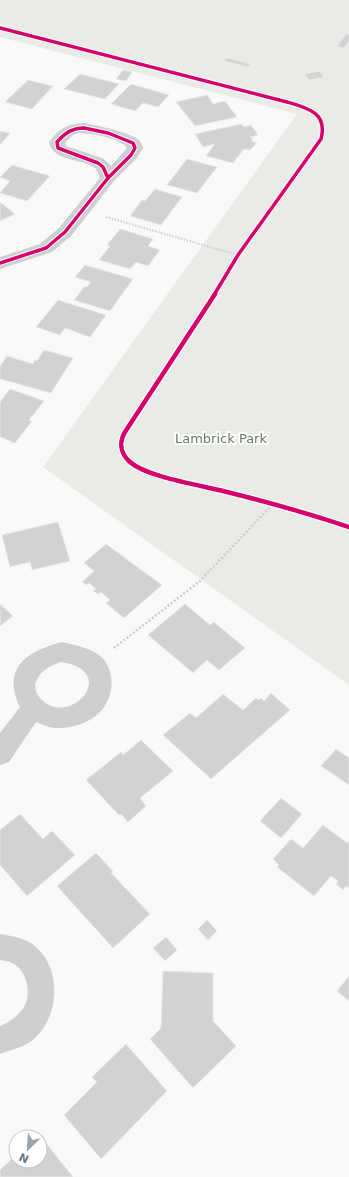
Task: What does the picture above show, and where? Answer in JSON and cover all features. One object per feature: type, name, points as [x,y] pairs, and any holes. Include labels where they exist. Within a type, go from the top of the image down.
[{"type":"street","points":[[0,263],[46,248],[65,232],[108,178]]},
{"type":"street","points":[[74,652],[94,663],[99,673],[101,684],[99,695],[92,705],[82,713],[69,717],[56,718],[43,714],[33,708],[26,699],[24,689],[25,678],[30,668],[39,660],[50,654],[74,652]]},
{"type":"street","points":[[0,754],[14,731],[33,708]]},
{"type":"street","points":[[0,947],[7,947],[21,952],[31,960],[39,972],[42,986],[40,1002],[35,1016],[25,1028],[12,1037],[0,1040]]},
{"type":"path","points":[[83,210],[238,255]]},
{"type":"path","points":[[234,262],[242,249]]},
{"type":"path","points":[[266,502],[280,506]]},
{"type":"path","points":[[94,663],[200,580],[273,504]]},
{"type":"green space","name":"Lambrick Park","points":[[0,0],[349,0],[349,685],[43,467],[297,114],[0,37]]},
{"type":"building","points":[[346,34],[349,35],[349,41],[344,48],[337,46]]},
{"type":"building","points":[[227,58],[250,64],[248,67],[224,61]]},
{"type":"building","points":[[123,70],[132,72],[126,81],[116,79]]},
{"type":"building","points":[[319,71],[324,77],[309,80],[305,74]]},
{"type":"building","points":[[80,74],[119,84],[105,99],[64,89]]},
{"type":"building","points":[[28,80],[53,86],[32,109],[5,102]]},
{"type":"building","points":[[131,84],[169,95],[158,107],[143,103],[135,111],[111,104]]},
{"type":"building","points":[[207,95],[213,104],[225,101],[237,117],[195,126],[176,102]]},
{"type":"building","points":[[242,124],[244,127],[251,125],[258,135],[250,137],[253,138],[251,141],[257,143],[250,150],[244,149],[233,163],[206,156],[215,144],[203,147],[195,134]]},
{"type":"building","points":[[0,131],[10,133],[0,145]]},
{"type":"building","points":[[187,159],[217,167],[197,193],[167,185]]},
{"type":"building","points":[[12,165],[50,176],[27,201],[0,193],[10,181],[0,177]]},
{"type":"building","points":[[155,189],[182,197],[161,225],[130,216],[142,200],[145,201]]},
{"type":"building","points":[[0,202],[15,214],[0,221]]},
{"type":"building","points":[[120,229],[153,239],[148,246],[160,250],[148,266],[136,262],[130,269],[99,260],[110,246],[107,245]]},
{"type":"building","points":[[85,265],[133,279],[110,311],[74,300],[85,286],[87,287],[91,282],[75,277]]},
{"type":"building","points":[[58,300],[106,315],[90,337],[65,328],[60,335],[36,327]]},
{"type":"building","points":[[44,350],[73,358],[51,393],[0,379],[0,366],[7,356],[33,364],[35,360],[37,361]]},
{"type":"building","points":[[10,389],[44,401],[29,420],[32,421],[15,443],[0,437],[0,402]]},
{"type":"building","points":[[58,522],[70,561],[32,570],[30,562],[10,567],[2,535]]},
{"type":"building","points":[[106,544],[162,585],[124,618],[106,603],[110,600],[101,592],[98,594],[93,591],[96,589],[89,583],[87,585],[82,582],[94,571],[84,563]]},
{"type":"building","points":[[0,604],[13,616],[0,626]]},
{"type":"building","points":[[185,604],[210,625],[214,622],[245,648],[219,670],[207,660],[193,673],[148,635]]},
{"type":"building","points":[[271,693],[290,710],[211,779],[163,735],[190,713],[196,718],[223,694],[243,710],[256,698],[259,700],[261,698],[264,701]]},
{"type":"building","points":[[141,740],[173,771],[140,798],[146,806],[128,822],[121,814],[119,815],[86,780],[121,752],[123,755]]},
{"type":"building","points":[[336,749],[349,758],[349,785],[321,766]]},
{"type":"building","points":[[281,798],[302,814],[281,838],[260,821]]},
{"type":"building","points":[[20,814],[43,839],[52,831],[75,855],[27,896],[0,865],[0,830]]},
{"type":"building","points":[[323,825],[347,843],[349,840],[349,888],[346,886],[343,890],[336,884],[338,881],[331,876],[314,896],[277,867],[279,865],[273,859],[291,839],[303,848]]},
{"type":"building","points":[[96,853],[113,871],[111,873],[150,914],[113,948],[57,886]]},
{"type":"building","points":[[207,920],[217,931],[208,940],[198,929]]},
{"type":"building","points":[[166,937],[177,950],[165,961],[153,948]]},
{"type":"building","points":[[163,971],[213,973],[213,1021],[236,1046],[193,1088],[150,1039],[161,1028]]},
{"type":"building","points":[[349,976],[349,1001],[337,991]]},
{"type":"building","points":[[126,1044],[167,1091],[101,1159],[64,1115],[97,1082],[92,1077]]},
{"type":"building","points":[[48,1146],[73,1177],[0,1177],[0,1170],[8,1162],[8,1169],[48,1169]]},
{"type":"cycle path","points":[[0,28],[287,102],[309,110],[320,118],[323,124],[321,139],[238,255],[207,307],[126,429],[122,437],[121,445],[122,452],[130,462],[136,467],[150,473],[277,505],[349,527]]},
{"type":"cycle path","points":[[0,263],[46,248],[65,232],[108,178],[131,155],[135,148],[133,143],[130,141],[97,130],[78,128],[67,132],[57,142],[58,148],[63,151],[93,160],[103,167],[108,178]]}]
